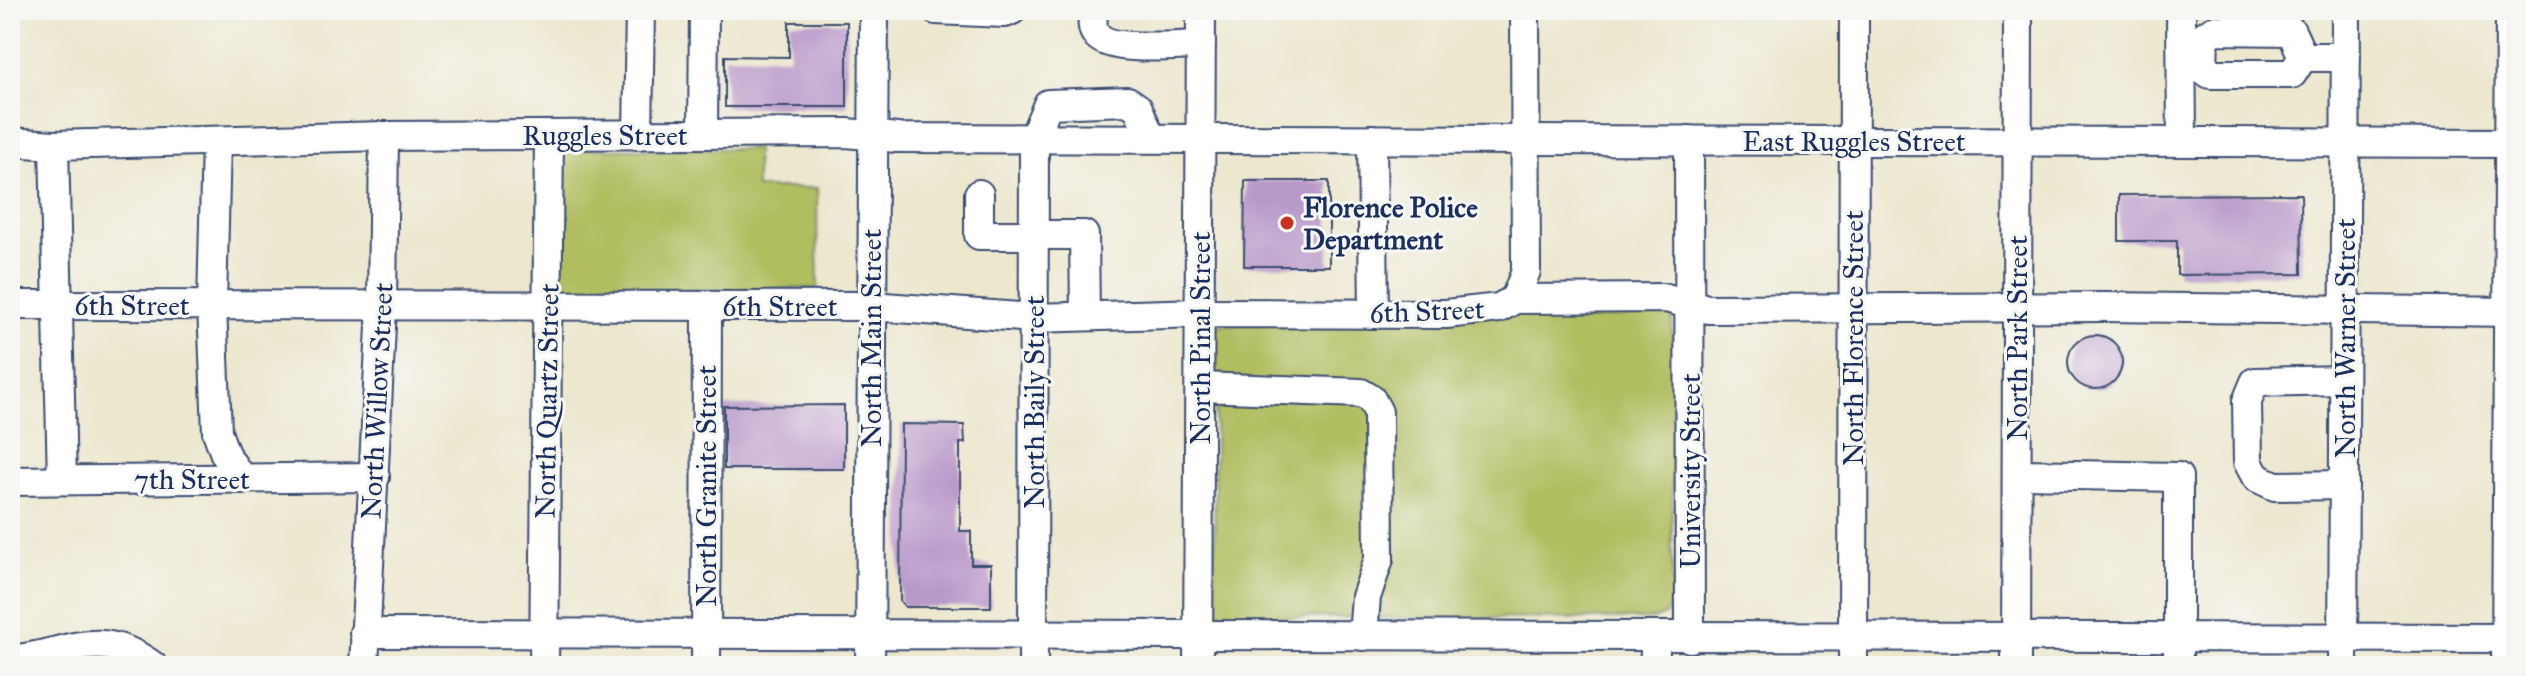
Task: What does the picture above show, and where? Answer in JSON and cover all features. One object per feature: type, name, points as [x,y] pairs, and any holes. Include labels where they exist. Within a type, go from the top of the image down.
[{"type":"street","points":[[638,135],[640,10]]},
{"type":"street","points":[[703,134],[704,10]]},
{"type":"street","name":"North Main Street","points":[[870,666],[874,10]]},
{"type":"street","points":[[936,10],[1005,13],[1012,10]]},
{"type":"street","points":[[1093,10],[1093,30],[1099,39],[1115,45],[1201,45]]},
{"type":"street","name":"North Pinal Street","points":[[1198,666],[1201,10]]},
{"type":"street","points":[[1515,299],[1526,271],[1525,10]]},
{"type":"street","name":"North Florence Street","points":[[1853,666],[1854,10]]},
{"type":"street","name":"North Park Street","points":[[2016,666],[2018,10]]},
{"type":"street","points":[[2181,10],[2182,142]]},
{"type":"street","name":"North Warner Street","points":[[2343,666],[2346,10]]},
{"type":"street","points":[[2506,666],[2511,638],[2513,143],[2510,10]]},
{"type":"street","points":[[2303,57],[2346,57]]},
{"type":"street","name":"Ruggles Street","points":[[10,142],[54,145],[384,136],[703,134],[1199,139]]},
{"type":"street","name":"North Quartz Street","points":[[544,666],[549,135]]},
{"type":"street","name":"North Willow Street","points":[[364,666],[382,306],[384,136]]},
{"type":"street","name":"North Baily Street","points":[[1033,666],[1034,137]]},
{"type":"street","name":"East Ruggles Street","points":[[1199,139],[2513,143]]},
{"type":"street","points":[[1372,139],[1374,314]]},
{"type":"street","name":"University Street","points":[[1689,140],[1690,638]]},
{"type":"street","points":[[216,141],[212,305],[217,432],[225,454],[242,479]]},
{"type":"street","points":[[54,145],[62,480]]},
{"type":"street","points":[[979,194],[979,235],[1084,235],[1085,315]]},
{"type":"street","name":"6th Street","points":[[10,305],[871,306],[1034,318],[1201,313],[1446,314],[1499,308],[1515,299],[1666,298],[1708,309],[2512,312]]},
{"type":"street","name":"North Granite Street","points":[[706,666],[707,305]]},
{"type":"street","points":[[2344,380],[2255,382],[2247,401],[2248,462],[2256,477],[2275,486],[2344,485]]},
{"type":"street","points":[[1200,387],[1361,393],[1371,399],[1378,412],[1379,559],[1366,597],[1363,636]]},
{"type":"street","points":[[2017,474],[2178,477],[2178,666]]},
{"type":"street","name":"7th Street","points":[[10,481],[375,477]]},
{"type":"street","points":[[364,633],[2511,638]]},
{"type":"street","points":[[1654,666],[1656,637]]},
{"type":"street","points":[[10,660],[96,643],[123,647],[153,666]]},
{"type":"green space","points":[[560,149],[756,149],[756,188],[817,188],[818,288],[561,292]]},
{"type":"green space","points":[[1672,305],[1672,603],[1666,614],[1656,619],[1227,617],[1214,607],[1216,325]]},
{"type":"building","points":[[789,22],[847,22],[847,107],[725,107],[725,56],[789,57]]},
{"type":"building","name":"Florence Police Department","points":[[1245,181],[1329,181],[1329,266],[1244,266]]},
{"type":"building","points":[[2301,194],[2302,274],[2177,275],[2177,241],[2119,241],[2119,195]]},
{"type":"building","points":[[2095,335],[2114,343],[2122,362],[2114,381],[2095,389],[2076,381],[2068,362],[2076,343]]},
{"type":"building","points":[[844,405],[844,469],[724,469],[724,406]]},
{"type":"building","points":[[901,424],[964,425],[965,443],[960,443],[960,531],[971,531],[971,564],[991,564],[991,607],[905,607],[900,601]]},
{"type":"place","name":"Florence Police Department","points":[[1287,223]]}]
